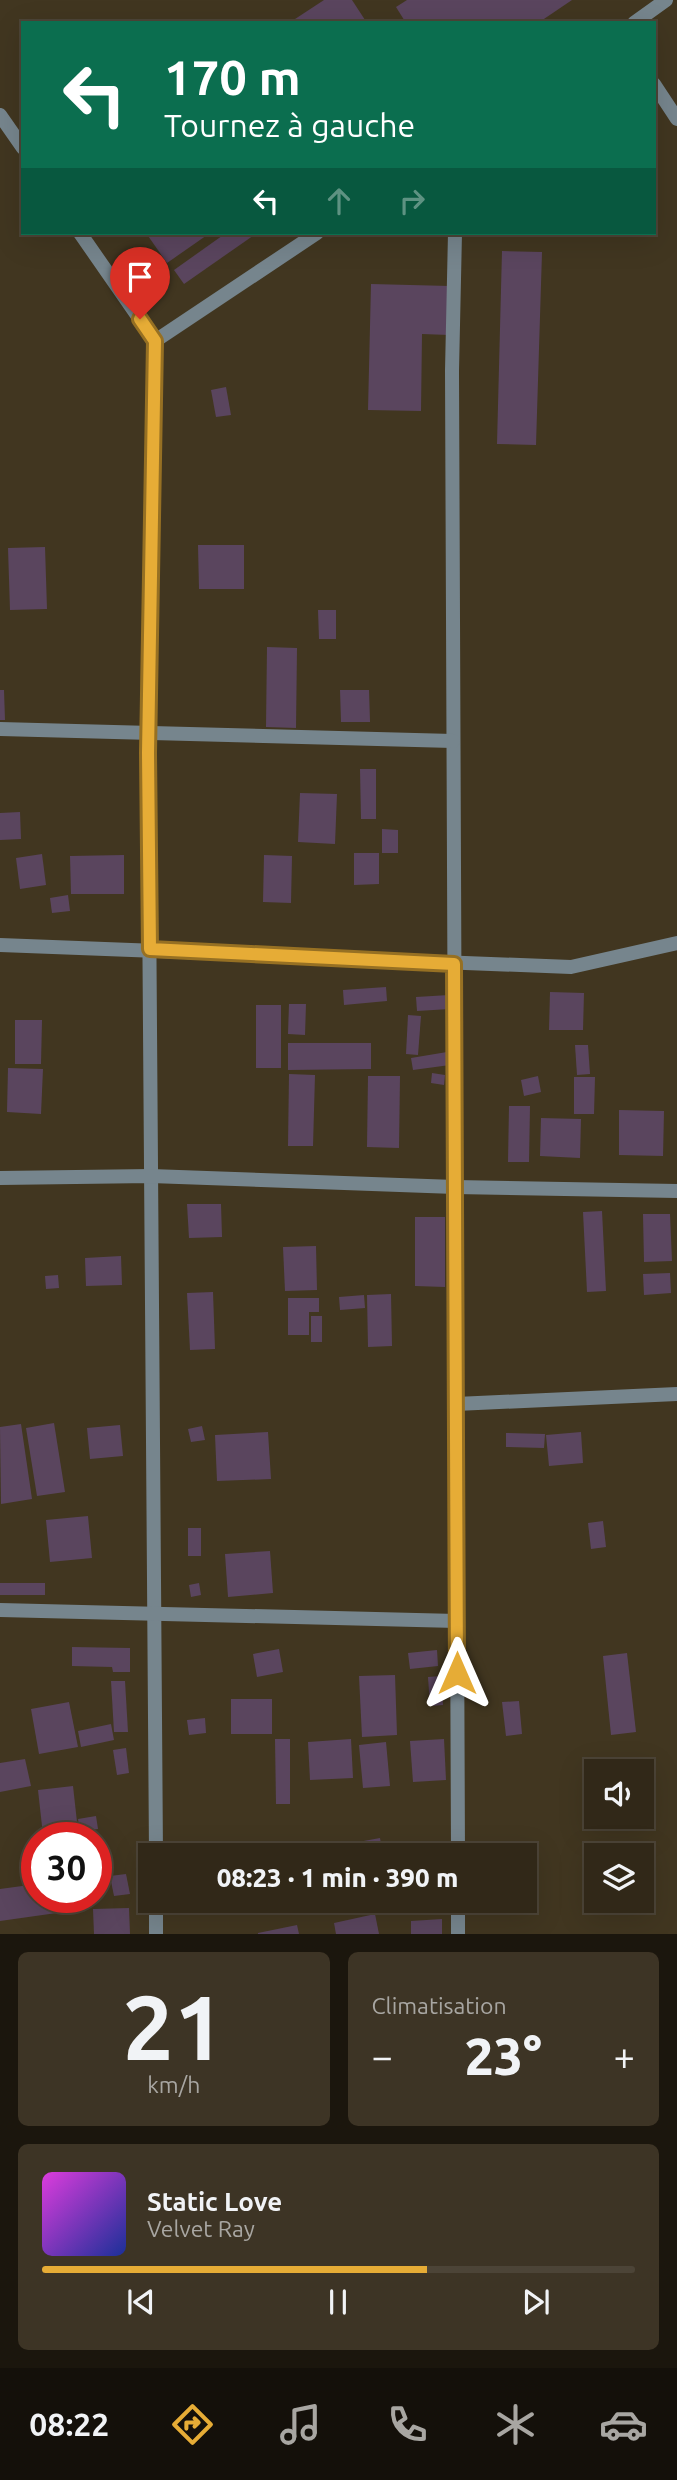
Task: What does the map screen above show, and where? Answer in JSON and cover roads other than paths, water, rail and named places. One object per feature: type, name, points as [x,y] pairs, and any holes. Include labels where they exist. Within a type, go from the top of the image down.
[{"type":"street","points":[[637,21],[666,0]]},
{"type":"street","points":[[656,87],[677,119]]},
{"type":"street","points":[[0,115],[21,145]]},
{"type":"street","points":[[81,235],[155,341],[149,733],[156,1843]]},
{"type":"street","points":[[155,341],[314,235]]},
{"type":"street","points":[[455,235],[452,371],[458,1843]]},
{"type":"street","points":[[0,729],[453,741]]},
{"type":"street","points":[[0,945],[571,967],[677,943]]},
{"type":"street","points":[[0,1178],[151,1176],[455,1187],[677,1191]]},
{"type":"street","points":[[456,1404],[677,1394]]},
{"type":"street","points":[[0,1610],[457,1621]]},
{"type":"street","points":[[156,1913],[156,1934]]},
{"type":"street","points":[[458,1913],[458,1934]]}]
